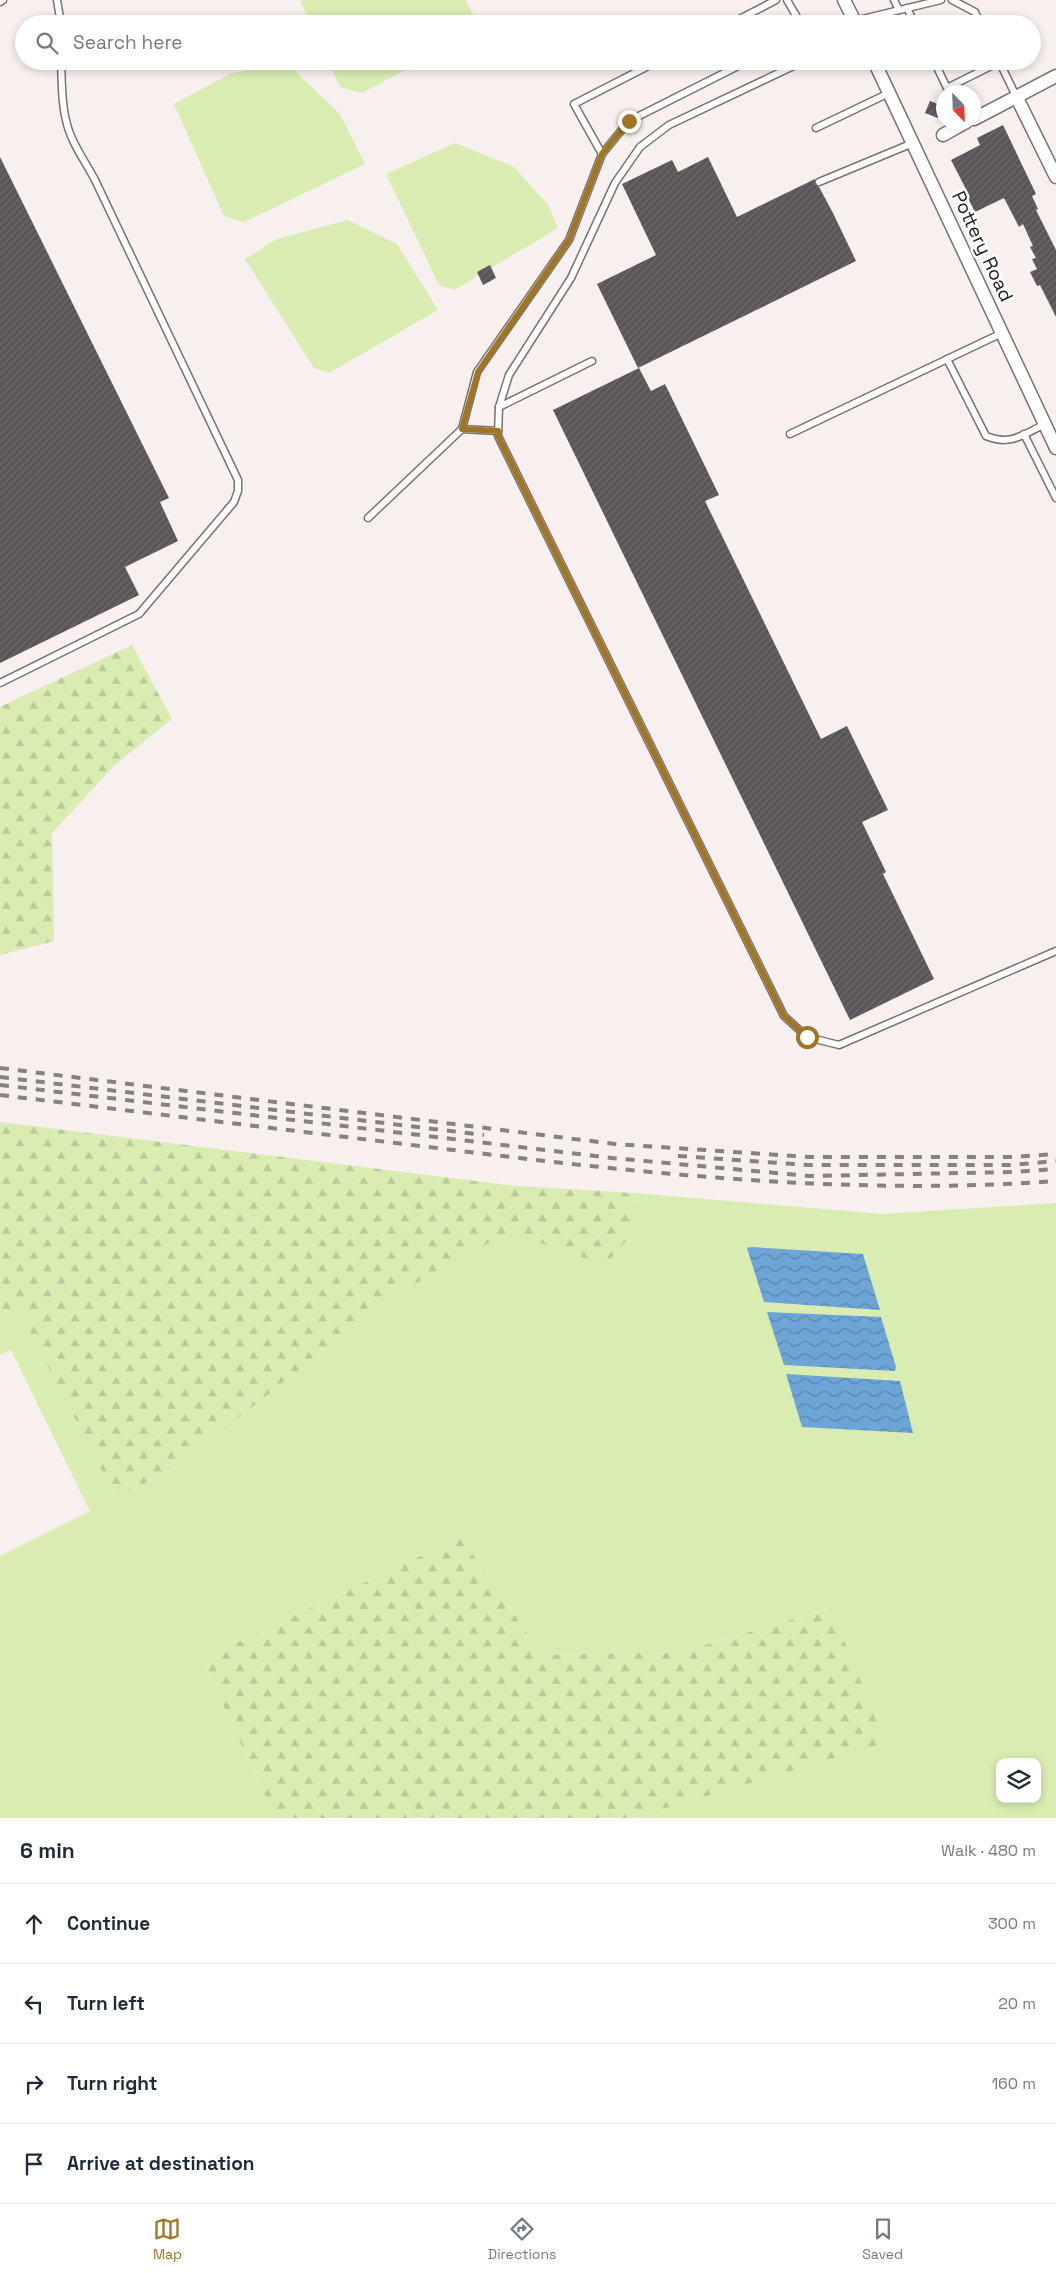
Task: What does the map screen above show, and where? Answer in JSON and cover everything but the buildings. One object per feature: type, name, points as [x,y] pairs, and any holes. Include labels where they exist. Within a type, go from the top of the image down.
[{"type":"street","points":[[844,0],[852,15]]},
{"type":"street","name":"Pottery Road","points":[[878,70],[1056,448]]},
{"type":"street","points":[[981,114],[1056,76]]},
{"type":"street","points":[[1016,96],[1056,177]]},
{"type":"street","points":[[943,135],[952,130]]},
{"type":"lane","points":[[57,0],[60,15]]},
{"type":"lane","points":[[747,15],[776,0]]},
{"type":"lane","points":[[787,0],[796,15]]},
{"type":"lane","points":[[894,0],[898,10]]},
{"type":"lane","points":[[880,15],[941,0]]},
{"type":"lane","points":[[952,0],[975,12],[976,15]]},
{"type":"lane","points":[[907,8],[910,15]]},
{"type":"lane","points":[[0,683],[139,614],[234,502],[238,492],[238,480],[95,180],[72,138],[66,122],[62,98],[61,70]]},
{"type":"lane","points":[[602,154],[574,104],[640,70]]},
{"type":"lane","points":[[368,518],[462,429],[478,372],[569,240],[602,154],[629,121],[730,70]]},
{"type":"lane","points":[[785,70],[669,125],[640,147],[615,183],[571,278],[509,375],[499,407],[498,436],[784,1016],[807,1037],[839,1045],[1056,951]]},
{"type":"lane","points":[[938,70],[947,88],[982,70]]},
{"type":"lane","points":[[1003,70],[1016,96]]},
{"type":"lane","points":[[816,128],[889,93]]},
{"type":"lane","points":[[819,182],[914,143]]},
{"type":"lane","points":[[790,434],[1002,333]]},
{"type":"lane","points":[[948,359],[986,436],[1000,441],[1013,440],[1045,424]]},
{"type":"lane","points":[[499,407],[592,361]]},
{"type":"lane","points":[[462,429],[498,431]]},
{"type":"lane","points":[[1024,434],[1056,498]]},
{"type":"green space","points":[[300,0],[465,0],[474,15],[307,15]]},
{"type":"green space","points":[[253,70],[294,70],[340,114],[365,164],[244,222],[224,216],[174,104],[232,73]]},
{"type":"green space","points":[[332,70],[405,70],[362,93],[340,87]]},
{"type":"green space","points":[[455,143],[514,167],[548,205],[558,228],[454,290],[439,285],[386,174]]},
{"type":"green space","points":[[348,220],[397,244],[438,310],[329,373],[314,368],[245,259],[277,239]]},
{"type":"green space","points":[[132,645],[172,719],[115,765],[52,833],[54,941],[0,955],[0,707]]},
{"type":"green space","points":[[0,1122],[517,1186],[635,1193],[636,1230],[605,1265],[509,1232],[404,1290],[295,1373],[177,1467],[116,1498],[19,1310],[0,1317]]},
{"type":"green space","points":[[635,1193],[882,1214],[1056,1203],[1056,1818],[632,1818],[885,1743],[830,1608],[682,1652],[542,1655],[461,1537],[202,1659],[275,1818],[0,1818],[0,1556],[90,1511],[11,1350],[0,1355],[0,1317],[19,1309],[116,1498],[177,1467],[295,1373],[404,1290],[509,1231],[605,1264],[636,1230]]},
{"type":"green space","points":[[461,1537],[542,1655],[682,1652],[831,1608],[886,1743],[632,1818],[275,1818],[202,1659]]},
{"type":"water","points":[[747,1248],[863,1254],[880,1310],[764,1302]]},
{"type":"water","points":[[767,1312],[881,1317],[896,1367],[895,1371],[784,1365]]},
{"type":"water","points":[[786,1374],[900,1381],[913,1433],[802,1427]]},
{"type":"railway","points":[[0,1068],[615,1144],[809,1157],[1013,1157],[1056,1154]]},
{"type":"railway","points":[[0,1077],[484,1135]]},
{"type":"railway","points":[[0,1085],[612,1158],[809,1176],[1013,1172],[1056,1169]]},
{"type":"railway","points":[[0,1095],[597,1167],[673,1174],[826,1184],[903,1186],[1056,1181]]},
{"type":"railway","points":[[678,1156],[809,1165],[1012,1165],[1056,1161]]},
{"type":"route","points":[[629,121],[602,154],[569,240],[478,372],[462,429],[498,431],[498,436],[784,1016],[807,1037]]}]
